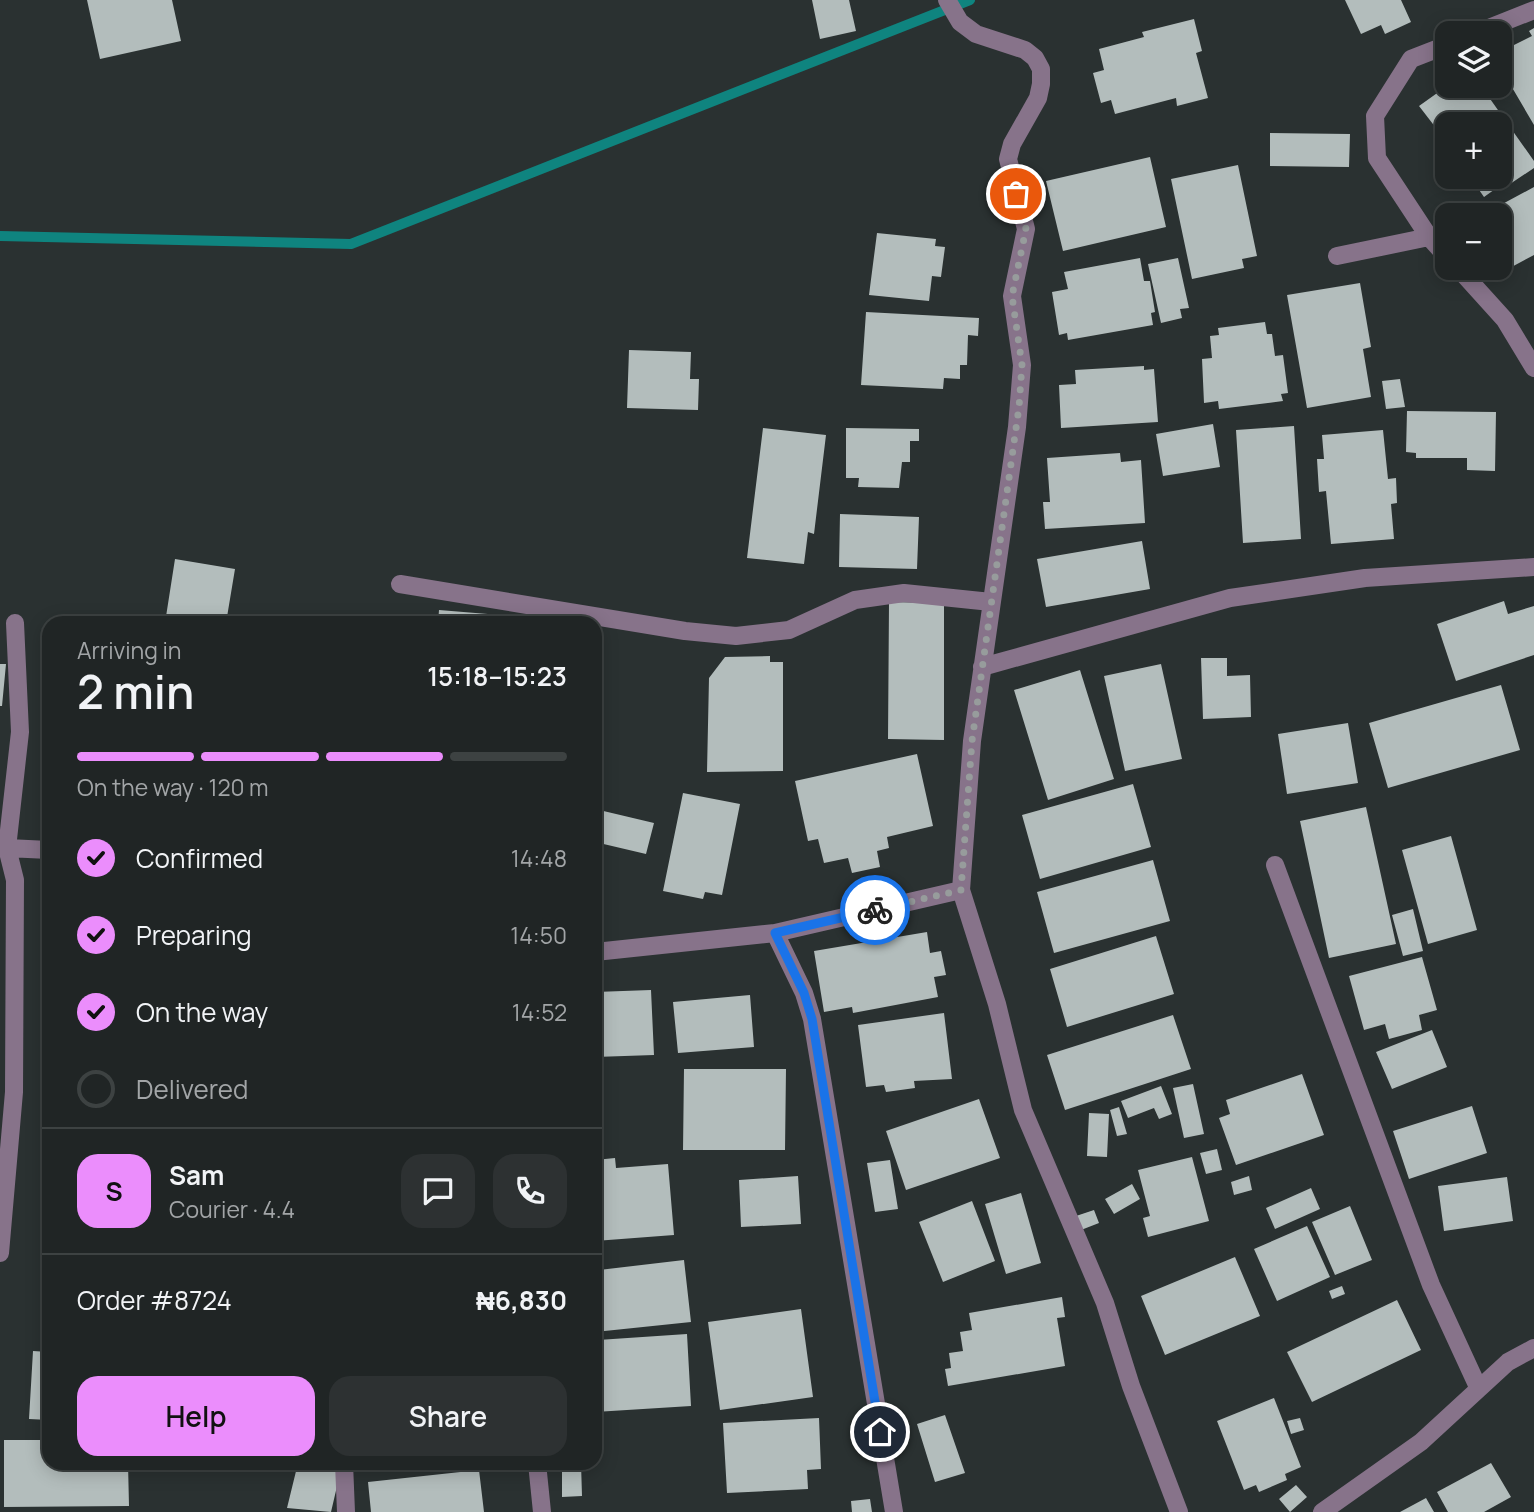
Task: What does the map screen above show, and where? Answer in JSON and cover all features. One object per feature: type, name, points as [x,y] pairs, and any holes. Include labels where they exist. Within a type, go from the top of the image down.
[{"type":"street","points":[[947,0],[960,22],[976,34],[1025,50],[1041,69],[1038,99],[1012,144],[1008,159],[1026,229],[1012,296],[1022,365],[1017,427],[972,741],[961,890],[997,1004],[1023,1111],[1105,1303],[1131,1386],[1179,1512]]},
{"type":"street","points":[[1506,21],[1534,10]]},
{"type":"street","points":[[1435,50],[1411,60],[1375,116],[1377,158],[1435,244]]},
{"type":"street","points":[[1337,256],[1429,237]]},
{"type":"street","points":[[1469,280],[1505,320],[1534,368]]},
{"type":"street","points":[[982,667],[1230,598],[1365,578],[1534,567]]},
{"type":"street","points":[[400,584],[594,616]]},
{"type":"street","points":[[602,617],[736,636],[789,630],[855,600],[904,593],[991,602]]},
{"type":"street","points":[[0,1253],[14,1092],[15,880],[6,848],[20,733],[15,623]]},
{"type":"street","points":[[6,848],[42,850]]},
{"type":"street","points":[[1275,865],[1431,1285],[1478,1387]]},
{"type":"street","points":[[602,951],[775,933],[961,890]]},
{"type":"street","points":[[775,933],[804,993],[812,1019],[894,1512]]},
{"type":"street","points":[[1329,1510],[1421,1442],[1508,1362],[1534,1348]]},
{"type":"street","points":[[344,1470],[346,1512]]},
{"type":"street","points":[[538,1470],[542,1512]]},
{"type":"building","points":[[87,0],[172,0],[181,41],[100,59]]},
{"type":"building","points":[[812,0],[849,0],[856,31],[820,39]]},
{"type":"building","points":[[1345,0],[1401,0],[1411,22],[1385,34],[1381,25],[1361,34]]},
{"type":"building","points":[[1194,19],[1202,51],[1196,53],[1208,98],[1177,106],[1176,98],[1115,114],[1111,100],[1101,103],[1093,73],[1104,70],[1099,49],[1144,37],[1142,32]]},
{"type":"building","points":[[1534,28],[1534,125],[1512,87],[1512,46],[1532,36],[1529,31]]},
{"type":"building","points":[[1435,95],[1435,98],[1489,98],[1499,112],[1435,112],[1435,127],[1419,106]]},
{"type":"building","points":[[1512,130],[1534,161],[1534,168],[1512,183]]},
{"type":"building","points":[[1270,133],[1350,134],[1349,167],[1270,166]]},
{"type":"building","points":[[1150,157],[1166,227],[1063,251],[1046,181]]},
{"type":"building","points":[[1238,165],[1257,256],[1242,259],[1244,268],[1192,279],[1171,179]]},
{"type":"building","points":[[1534,187],[1534,255],[1512,267],[1512,203],[1504,203]]},
{"type":"building","points":[[1478,189],[1495,189],[1484,197]]},
{"type":"building","points":[[877,233],[936,239],[935,246],[945,247],[941,277],[932,276],[929,301],[869,295]]},
{"type":"building","points":[[1140,258],[1144,281],[1150,281],[1155,312],[1151,313],[1153,325],[1068,340],[1067,333],[1059,335],[1052,292],[1068,289],[1064,272]]},
{"type":"building","points":[[1178,258],[1189,308],[1180,309],[1182,318],[1161,323],[1148,264]]},
{"type":"building","points":[[1360,283],[1371,347],[1363,349],[1371,397],[1307,408],[1287,295]]},
{"type":"building","points":[[866,312],[979,318],[978,336],[968,335],[967,365],[960,365],[960,379],[944,378],[943,389],[861,385]]},
{"type":"building","points":[[1265,322],[1267,334],[1272,334],[1275,356],[1283,355],[1288,393],[1281,394],[1283,401],[1219,409],[1218,401],[1204,403],[1202,359],[1212,358],[1210,336],[1219,335],[1218,328]]},
{"type":"building","points":[[629,350],[691,352],[690,379],[699,379],[698,410],[627,408]]},
{"type":"building","points":[[1144,366],[1144,370],[1154,369],[1158,422],[1061,428],[1059,385],[1076,384],[1075,370]]},
{"type":"building","points":[[1400,379],[1405,407],[1386,409],[1382,381]]},
{"type":"building","points":[[1407,411],[1496,412],[1495,471],[1467,470],[1467,458],[1416,458],[1416,453],[1406,452]]},
{"type":"building","points":[[1213,424],[1220,467],[1163,476],[1156,434]]},
{"type":"building","points":[[1294,426],[1301,539],[1243,543],[1236,430]]},
{"type":"building","points":[[763,428],[826,435],[814,534],[808,532],[804,564],[747,558]]},
{"type":"building","points":[[846,428],[919,429],[919,441],[910,441],[910,462],[902,462],[899,488],[858,487],[859,478],[846,478]]},
{"type":"building","points":[[1383,430],[1388,479],[1396,478],[1397,503],[1391,504],[1394,539],[1331,544],[1326,491],[1319,492],[1317,459],[1324,459],[1322,435]]},
{"type":"building","points":[[1120,453],[1121,462],[1141,460],[1145,523],[1045,529],[1043,502],[1050,502],[1047,458]]},
{"type":"building","points":[[840,514],[919,517],[917,569],[839,567]]},
{"type":"building","points":[[1142,541],[1150,589],[1046,607],[1037,559]]},
{"type":"building","points":[[175,559],[235,569],[227,616],[166,616]]},
{"type":"building","points":[[1504,601],[1508,614],[1534,606],[1534,655],[1456,681],[1437,624]]},
{"type":"building","points":[[889,602],[944,603],[944,740],[888,739]]},
{"type":"building","points":[[439,610],[500,615],[500,616],[439,616]]},
{"type":"building","points":[[770,656],[770,662],[783,662],[783,771],[707,772],[709,678],[725,657]]},
{"type":"building","points":[[1201,658],[1227,658],[1227,676],[1250,675],[1251,717],[1203,719]]},
{"type":"building","points":[[0,664],[6,664],[2,706],[0,706]]},
{"type":"building","points":[[1161,664],[1182,759],[1125,771],[1104,676]]},
{"type":"building","points":[[1080,670],[1114,779],[1048,800],[1014,690]]},
{"type":"building","points":[[1501,685],[1520,750],[1388,788],[1369,723]]},
{"type":"building","points":[[1348,723],[1358,783],[1287,794],[1278,734]]},
{"type":"building","points":[[917,754],[933,826],[887,837],[889,848],[877,851],[880,867],[852,873],[848,858],[824,863],[818,839],[808,841],[795,781]]},
{"type":"building","points":[[1133,784],[1151,847],[1040,879],[1022,815]]},
{"type":"building","points":[[683,793],[740,804],[722,895],[705,892],[703,899],[663,891]]},
{"type":"building","points":[[1366,807],[1396,944],[1329,958],[1300,821]]},
{"type":"building","points":[[602,811],[654,823],[646,854],[602,844]]},
{"type":"building","points":[[1451,836],[1477,930],[1428,944],[1402,850]]},
{"type":"building","points":[[1153,860],[1170,921],[1054,953],[1037,892]]},
{"type":"building","points":[[1413,909],[1423,951],[1403,956],[1392,915]]},
{"type":"building","points":[[927,932],[930,953],[941,951],[946,975],[934,977],[938,997],[853,1013],[852,1007],[824,1012],[814,951]]},
{"type":"building","points":[[1156,936],[1174,994],[1067,1027],[1050,969]]},
{"type":"building","points":[[1422,957],[1437,1010],[1419,1015],[1422,1030],[1389,1039],[1385,1024],[1364,1030],[1349,976]]},
{"type":"building","points":[[651,990],[654,1055],[602,1057],[602,992]]},
{"type":"building","points":[[750,995],[754,1047],[678,1053],[673,1002]]},
{"type":"building","points":[[944,1013],[952,1079],[914,1081],[915,1088],[886,1092],[884,1085],[866,1087],[858,1025]]},
{"type":"building","points":[[1173,1015],[1191,1069],[1065,1110],[1047,1055]]},
{"type":"building","points":[[1432,1030],[1447,1067],[1392,1089],[1376,1052]]},
{"type":"building","points":[[684,1069],[786,1069],[785,1150],[683,1150]]},
{"type":"building","points":[[1302,1074],[1324,1135],[1236,1165],[1219,1118],[1230,1114],[1226,1100]]},
{"type":"building","points":[[1193,1084],[1204,1134],[1184,1138],[1173,1088]]},
{"type":"building","points":[[1161,1086],[1172,1114],[1159,1119],[1154,1108],[1128,1118],[1121,1101]]},
{"type":"building","points":[[979,1099],[1000,1158],[906,1190],[886,1131]]},
{"type":"building","points":[[1472,1106],[1487,1153],[1409,1179],[1393,1131]]},
{"type":"building","points":[[1119,1107],[1127,1134],[1117,1136],[1110,1110]]},
{"type":"building","points":[[1089,1113],[1109,1114],[1107,1157],[1087,1156]]},
{"type":"building","points":[[1217,1149],[1222,1170],[1206,1174],[1200,1153]]},
{"type":"building","points":[[1192,1157],[1209,1221],[1148,1237],[1143,1218],[1150,1216],[1138,1170]]},
{"type":"building","points":[[615,1158],[616,1168],[668,1164],[674,1235],[602,1240],[602,1159]]},
{"type":"building","points":[[890,1160],[898,1209],[875,1212],[867,1163]]},
{"type":"building","points":[[798,1176],[801,1224],[741,1227],[739,1180]]},
{"type":"building","points":[[1249,1176],[1252,1190],[1234,1195],[1231,1182]]},
{"type":"building","points":[[1507,1177],[1513,1221],[1444,1231],[1438,1186]]},
{"type":"building","points":[[1132,1184],[1140,1199],[1114,1214],[1105,1199]]},
{"type":"building","points":[[1311,1188],[1320,1209],[1275,1229],[1266,1208]]},
{"type":"building","points":[[1021,1193],[1041,1263],[1006,1274],[985,1204]]},
{"type":"building","points":[[972,1201],[995,1261],[943,1282],[919,1222]]},
{"type":"building","points":[[1350,1206],[1372,1260],[1335,1275],[1312,1222]]},
{"type":"building","points":[[1094,1210],[1099,1223],[1081,1230],[1076,1216]]},
{"type":"building","points":[[1307,1226],[1330,1277],[1277,1301],[1254,1249]]},
{"type":"building","points":[[1235,1257],[1260,1316],[1165,1355],[1141,1296]]},
{"type":"building","points":[[684,1260],[691,1322],[602,1331],[602,1270]]},
{"type":"building","points":[[1342,1286],[1345,1294],[1332,1299],[1329,1291]]},
{"type":"building","points":[[1062,1297],[1065,1317],[1057,1318],[1065,1366],[948,1386],[945,1369],[951,1368],[949,1353],[963,1351],[960,1332],[972,1330],[969,1313]]},
{"type":"building","points":[[1397,1300],[1421,1350],[1312,1402],[1287,1352]]},
{"type":"building","points":[[801,1309],[813,1397],[720,1410],[708,1322]]},
{"type":"building","points":[[687,1334],[691,1406],[602,1412],[602,1340]]},
{"type":"building","points":[[33,1351],[42,1352],[42,1420],[29,1419]]},
{"type":"building","points":[[1274,1398],[1301,1467],[1285,1474],[1287,1480],[1259,1492],[1256,1485],[1244,1490],[1217,1421]]},
{"type":"building","points":[[945,1415],[965,1473],[935,1482],[917,1424]]},
{"type":"building","points":[[819,1418],[821,1469],[807,1470],[808,1489],[727,1493],[723,1423]]},
{"type":"building","points":[[1300,1418],[1304,1430],[1291,1434],[1287,1421]]},
{"type":"building","points":[[4,1440],[42,1440],[42,1470],[128,1470],[129,1506],[4,1507]]},
{"type":"building","points":[[1491,1463],[1511,1497],[1484,1512],[1448,1512],[1437,1492]]},
{"type":"building","points":[[296,1470],[341,1470],[331,1512],[287,1508]]},
{"type":"building","points":[[479,1470],[484,1512],[371,1512],[368,1482]]},
{"type":"building","points":[[562,1470],[581,1470],[582,1496],[562,1497]]},
{"type":"building","points":[[1296,1485],[1307,1497],[1290,1512],[1279,1499]]},
{"type":"building","points":[[1426,1498],[1434,1512],[1400,1512]]},
{"type":"building","points":[[870,1499],[872,1512],[852,1512],[851,1501]]},
{"type":"waterway","points":[[0,236],[351,244],[970,0]]},
{"type":"way so far","points":[[875,910],[961,890],[972,741],[1019,407],[1022,365],[1012,296],[1013,279],[1025,243],[1026,229],[1016,194]]},
{"type":"route","points":[[875,910],[775,933],[804,993],[812,1019],[880,1432]]}]
